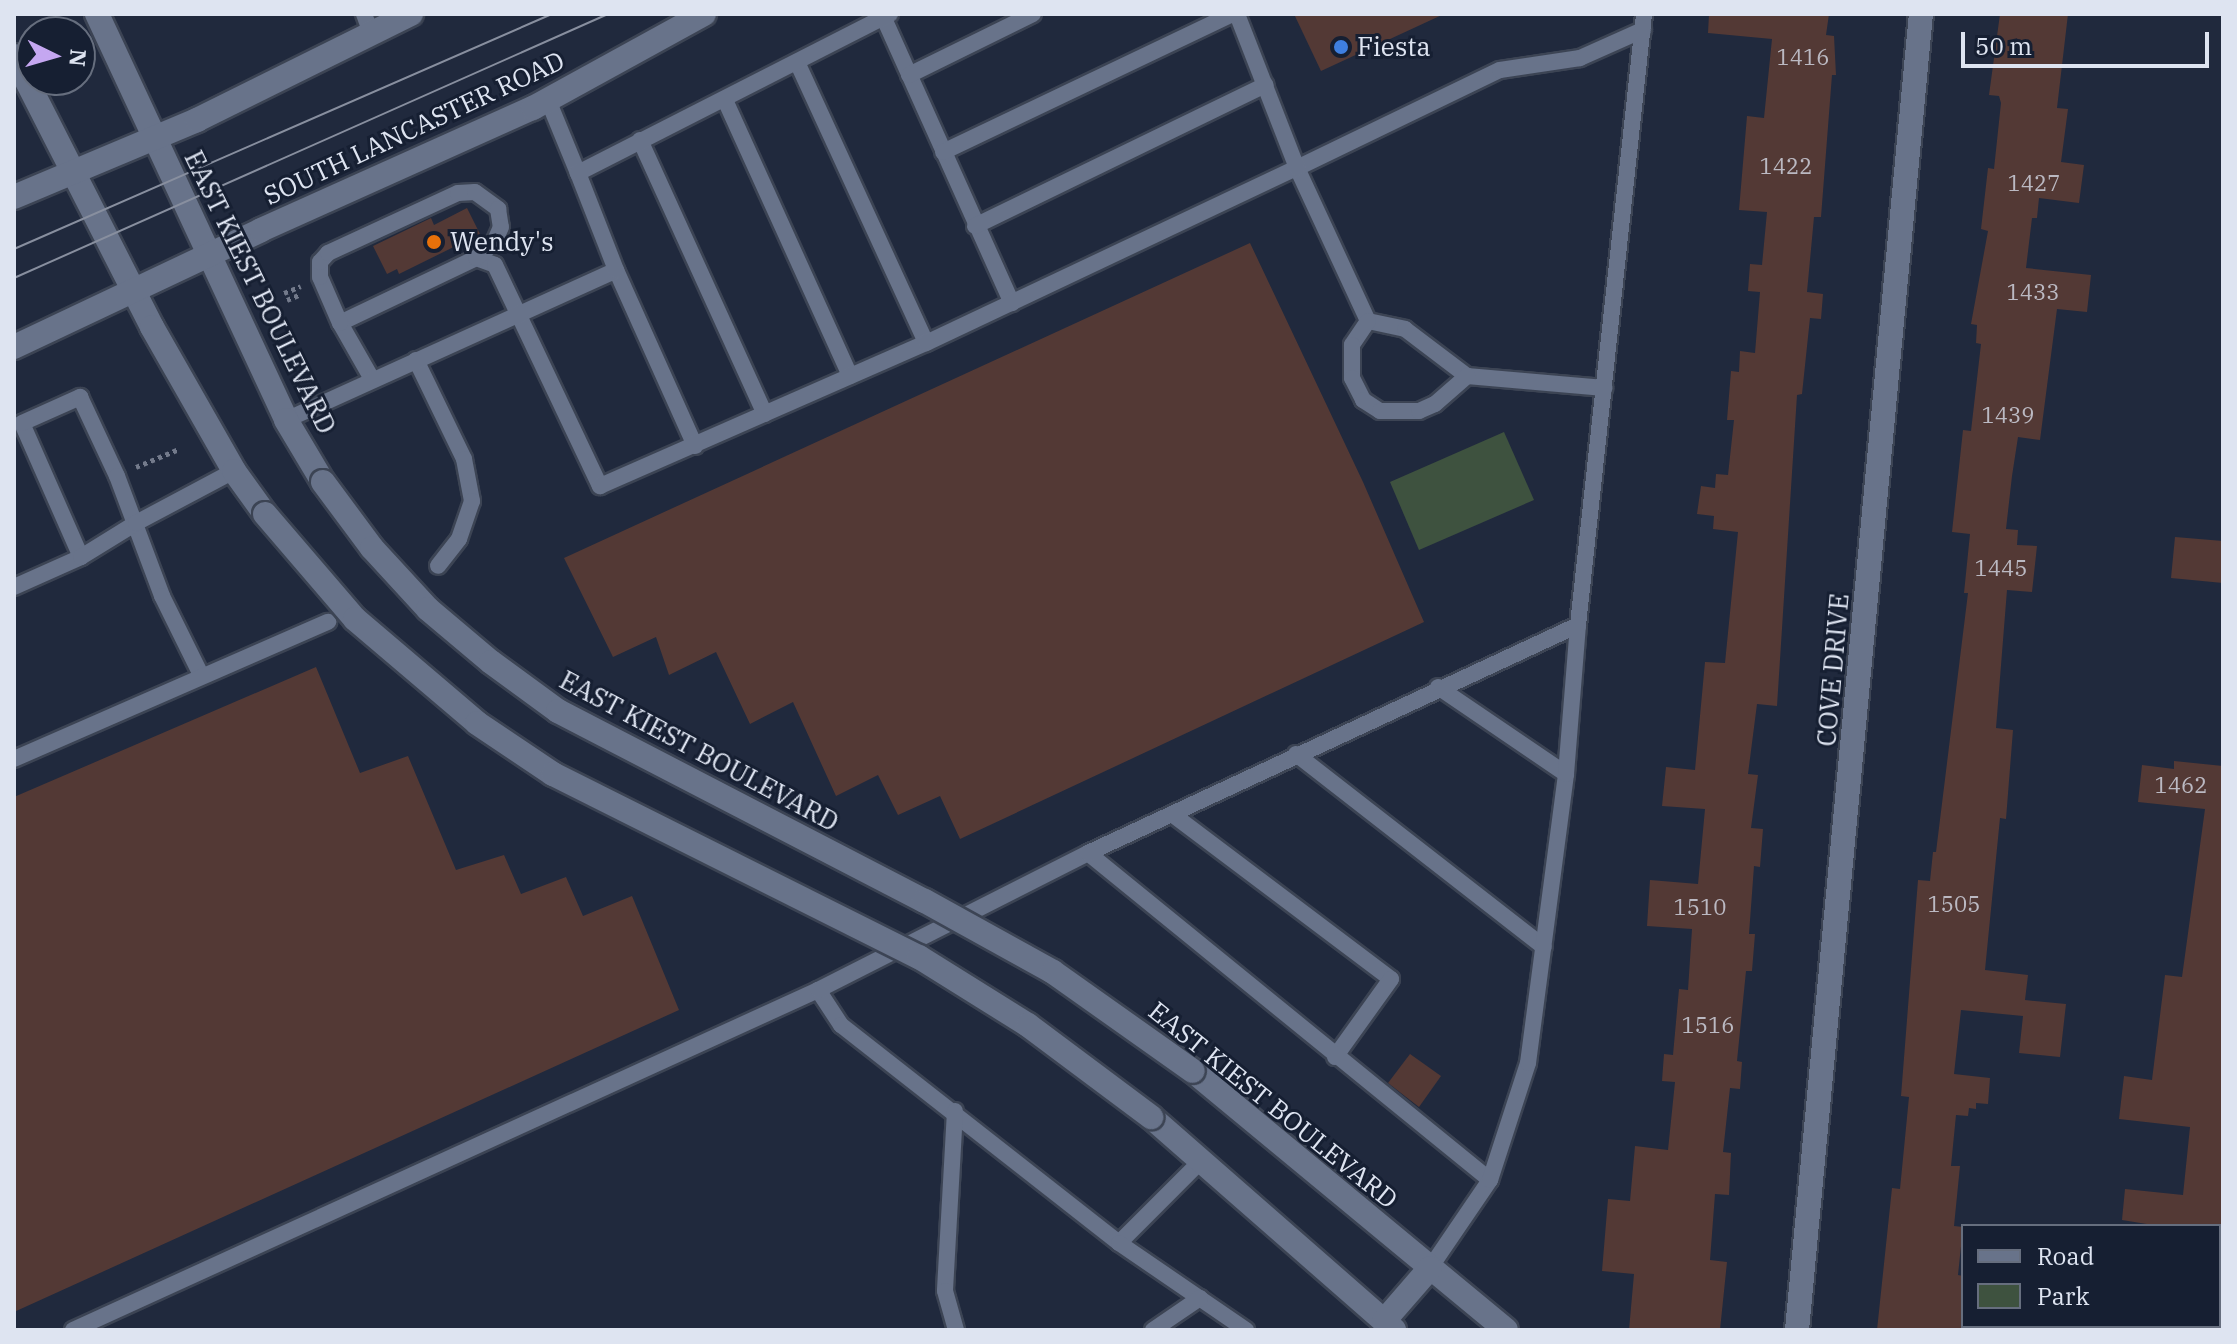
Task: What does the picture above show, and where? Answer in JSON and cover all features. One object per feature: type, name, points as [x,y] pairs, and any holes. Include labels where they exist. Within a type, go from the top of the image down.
[{"type":"main road","name":"EAST KIEST BOULEVARD","points":[[97,14],[286,420],[323,482],[372,548],[428,609],[491,662],[558,711],[911,893],[1053,972],[1193,1071],[1506,1330]]},
{"type":"main road","points":[[14,197],[156,139],[368,24],[411,14]]},
{"type":"main road","name":"SOUTH LANCASTER ROAD","points":[[14,347],[548,100],[704,14]]},
{"type":"main road","name":"COVE DRIVE","points":[[1797,1330],[1921,14]]},
{"type":"main road","points":[[14,56],[134,291],[234,471],[265,514],[355,619],[477,723],[553,774],[919,957],[1028,1025],[1151,1117],[1385,1327],[1430,1268]]},
{"type":"lane","points":[[909,75],[1033,14]]},
{"type":"lane","points":[[943,152],[1235,14],[1297,168],[1368,321]]},
{"type":"lane","points":[[578,173],[885,15],[975,226],[1012,303]]},
{"type":"lane","points":[[476,258],[495,265],[508,289],[515,315],[600,486],[926,343],[1500,70],[1580,58],[1644,22]]},
{"type":"lane","points":[[1430,1268],[1490,1180],[1528,1063],[1566,774],[1578,625],[1644,22]]},
{"type":"lane","points":[[797,62],[926,343]]},
{"type":"lane","points":[[975,226],[1266,85]]},
{"type":"lane","points":[[548,100],[616,270],[695,446]]},
{"type":"lane","points":[[725,100],[850,376]]},
{"type":"lane","points":[[640,140],[765,414]]},
{"type":"lane","points":[[340,323],[476,258],[494,243],[501,227],[498,209],[475,192],[458,193],[328,253],[320,262],[320,277],[340,323],[372,379]]},
{"type":"lane","points":[[286,420],[616,270]]},
{"type":"lane","points":[[1368,321],[1352,345],[1352,378],[1363,400],[1380,411],[1419,411],[1435,404],[1467,376]]},
{"type":"lane","points":[[1368,321],[1405,329],[1467,376],[1604,388]]},
{"type":"lane","points":[[416,360],[464,459],[472,501],[459,539],[438,566]]},
{"type":"lane","points":[[81,557],[22,423],[80,397],[117,476],[162,596],[201,675]]},
{"type":"lane","points":[[14,587],[81,557],[136,523],[234,471]]},
{"type":"lane","points":[[14,759],[328,622]]},
{"type":"lane","points":[[73,1330],[818,990],[1088,853],[1438,687],[1578,625]]},
{"type":"lane","points":[[1438,687],[1566,774]]},
{"type":"lane","points":[[1296,754],[1544,947]]},
{"type":"lane","points":[[1172,814],[1391,979],[1335,1057]]},
{"type":"lane","points":[[1088,853],[1490,1180]]},
{"type":"lane","points":[[818,990],[841,1025],[955,1111],[1119,1243],[1246,1330]]},
{"type":"lane","points":[[955,1111],[945,1291],[956,1330]]},
{"type":"lane","points":[[1119,1243],[1200,1162]]},
{"type":"lane","points":[[1153,1330],[1200,1298]]},
{"type":"path","points":[[117,476],[179,449]]},
{"type":"green space","points":[[1504,432],[1534,500],[1419,550],[1390,482]]},
{"type":"building","name":"Fiesta","points":[[1294,14],[1444,14],[1321,71]]},
{"type":"building","points":[[1709,14],[1829,14],[1826,35],[1834,36],[1836,75],[1832,75],[1821,217],[1814,217],[1807,292],[1823,294],[1821,319],[1810,318],[1802,394],[1797,395],[1777,706],[1757,704],[1748,774],[1758,775],[1751,828],[1763,829],[1760,867],[1754,866],[1749,934],[1755,934],[1752,971],[1746,971],[1737,1061],[1742,1062],[1740,1089],[1730,1088],[1723,1152],[1731,1153],[1729,1195],[1715,1194],[1710,1260],[1727,1262],[1720,1330],[1629,1330],[1634,1274],[1602,1271],[1608,1199],[1630,1201],[1635,1146],[1668,1150],[1675,1082],[1662,1081],[1664,1054],[1673,1055],[1679,989],[1688,990],[1692,929],[1647,926],[1650,880],[1698,884],[1705,809],[1662,806],[1666,767],[1695,770],[1705,662],[1725,663],[1738,532],[1713,529],[1714,516],[1697,514],[1701,486],[1715,488],[1716,474],[1728,475],[1734,420],[1727,420],[1731,371],[1739,372],[1740,351],[1755,353],[1760,292],[1748,291],[1750,264],[1762,265],[1767,212],[1739,210],[1747,116],[1764,118],[1772,39],[1708,33]]},
{"type":"building","points":[[2000,14],[2068,14],[2057,108],[2068,109],[2061,162],[2084,165],[2079,203],[2039,198],[2037,218],[2032,218],[2026,268],[2091,275],[2087,312],[2057,309],[2040,440],[2018,437],[2012,476],[2006,529],[2018,530],[2017,545],[2037,546],[2032,592],[2007,590],[1996,728],[2013,730],[2006,819],[2000,818],[1985,970],[2028,975],[2025,1000],[2066,1004],[2060,1057],[2019,1053],[2023,1016],[1961,1010],[1954,1074],[1990,1078],[1988,1104],[1976,1103],[1976,1109],[1969,1108],[1968,1116],[1956,1115],[1951,1166],[1960,1166],[1954,1226],[1961,1227],[1958,1275],[1961,1276],[1963,1330],[1877,1330],[1892,1188],[1900,1189],[1909,1097],[1901,1096],[1918,880],[1930,881],[1933,852],[1936,852],[1968,593],[1964,593],[1970,534],[1952,532],[1963,430],[1971,431],[1981,344],[1976,343],[1977,325],[1971,324],[1988,231],[1981,229],[1988,168],[1994,169],[2001,103],[1999,96],[1989,95]]},
{"type":"building","name":"Wendy's","points":[[467,208],[480,234],[399,274],[397,269],[387,274],[373,246],[431,218],[434,225]]},
{"type":"building","points":[[1250,243],[1363,482],[1424,622],[960,839],[940,796],[898,815],[878,775],[836,796],[793,702],[750,724],[716,652],[669,675],[656,637],[613,657],[564,558]]},
{"type":"building","points":[[2175,537],[2223,541],[2223,583],[2171,578]]},
{"type":"building","points":[[316,667],[360,773],[408,756],[456,870],[504,855],[521,894],[566,877],[583,916],[632,896],[679,1010],[14,1312],[14,797]]},
{"type":"building","points":[[2174,761],[2223,766],[2223,1226],[2147,1224],[2122,1220],[2125,1189],[2183,1195],[2190,1127],[2119,1119],[2124,1076],[2152,1080],[2165,975],[2182,977],[2205,809],[2138,802],[2142,765],[2174,769]]},
{"type":"building","points":[[1410,1054],[1441,1076],[1419,1107],[1388,1083]]},
{"type":"tram line","points":[[14,249],[552,14]]},
{"type":"tram line","points":[[14,278],[608,14]]},
{"type":"place","name":"Fiesta","points":[[1341,47]]},
{"type":"place","name":"Wendy's","points":[[434,242]]}]
